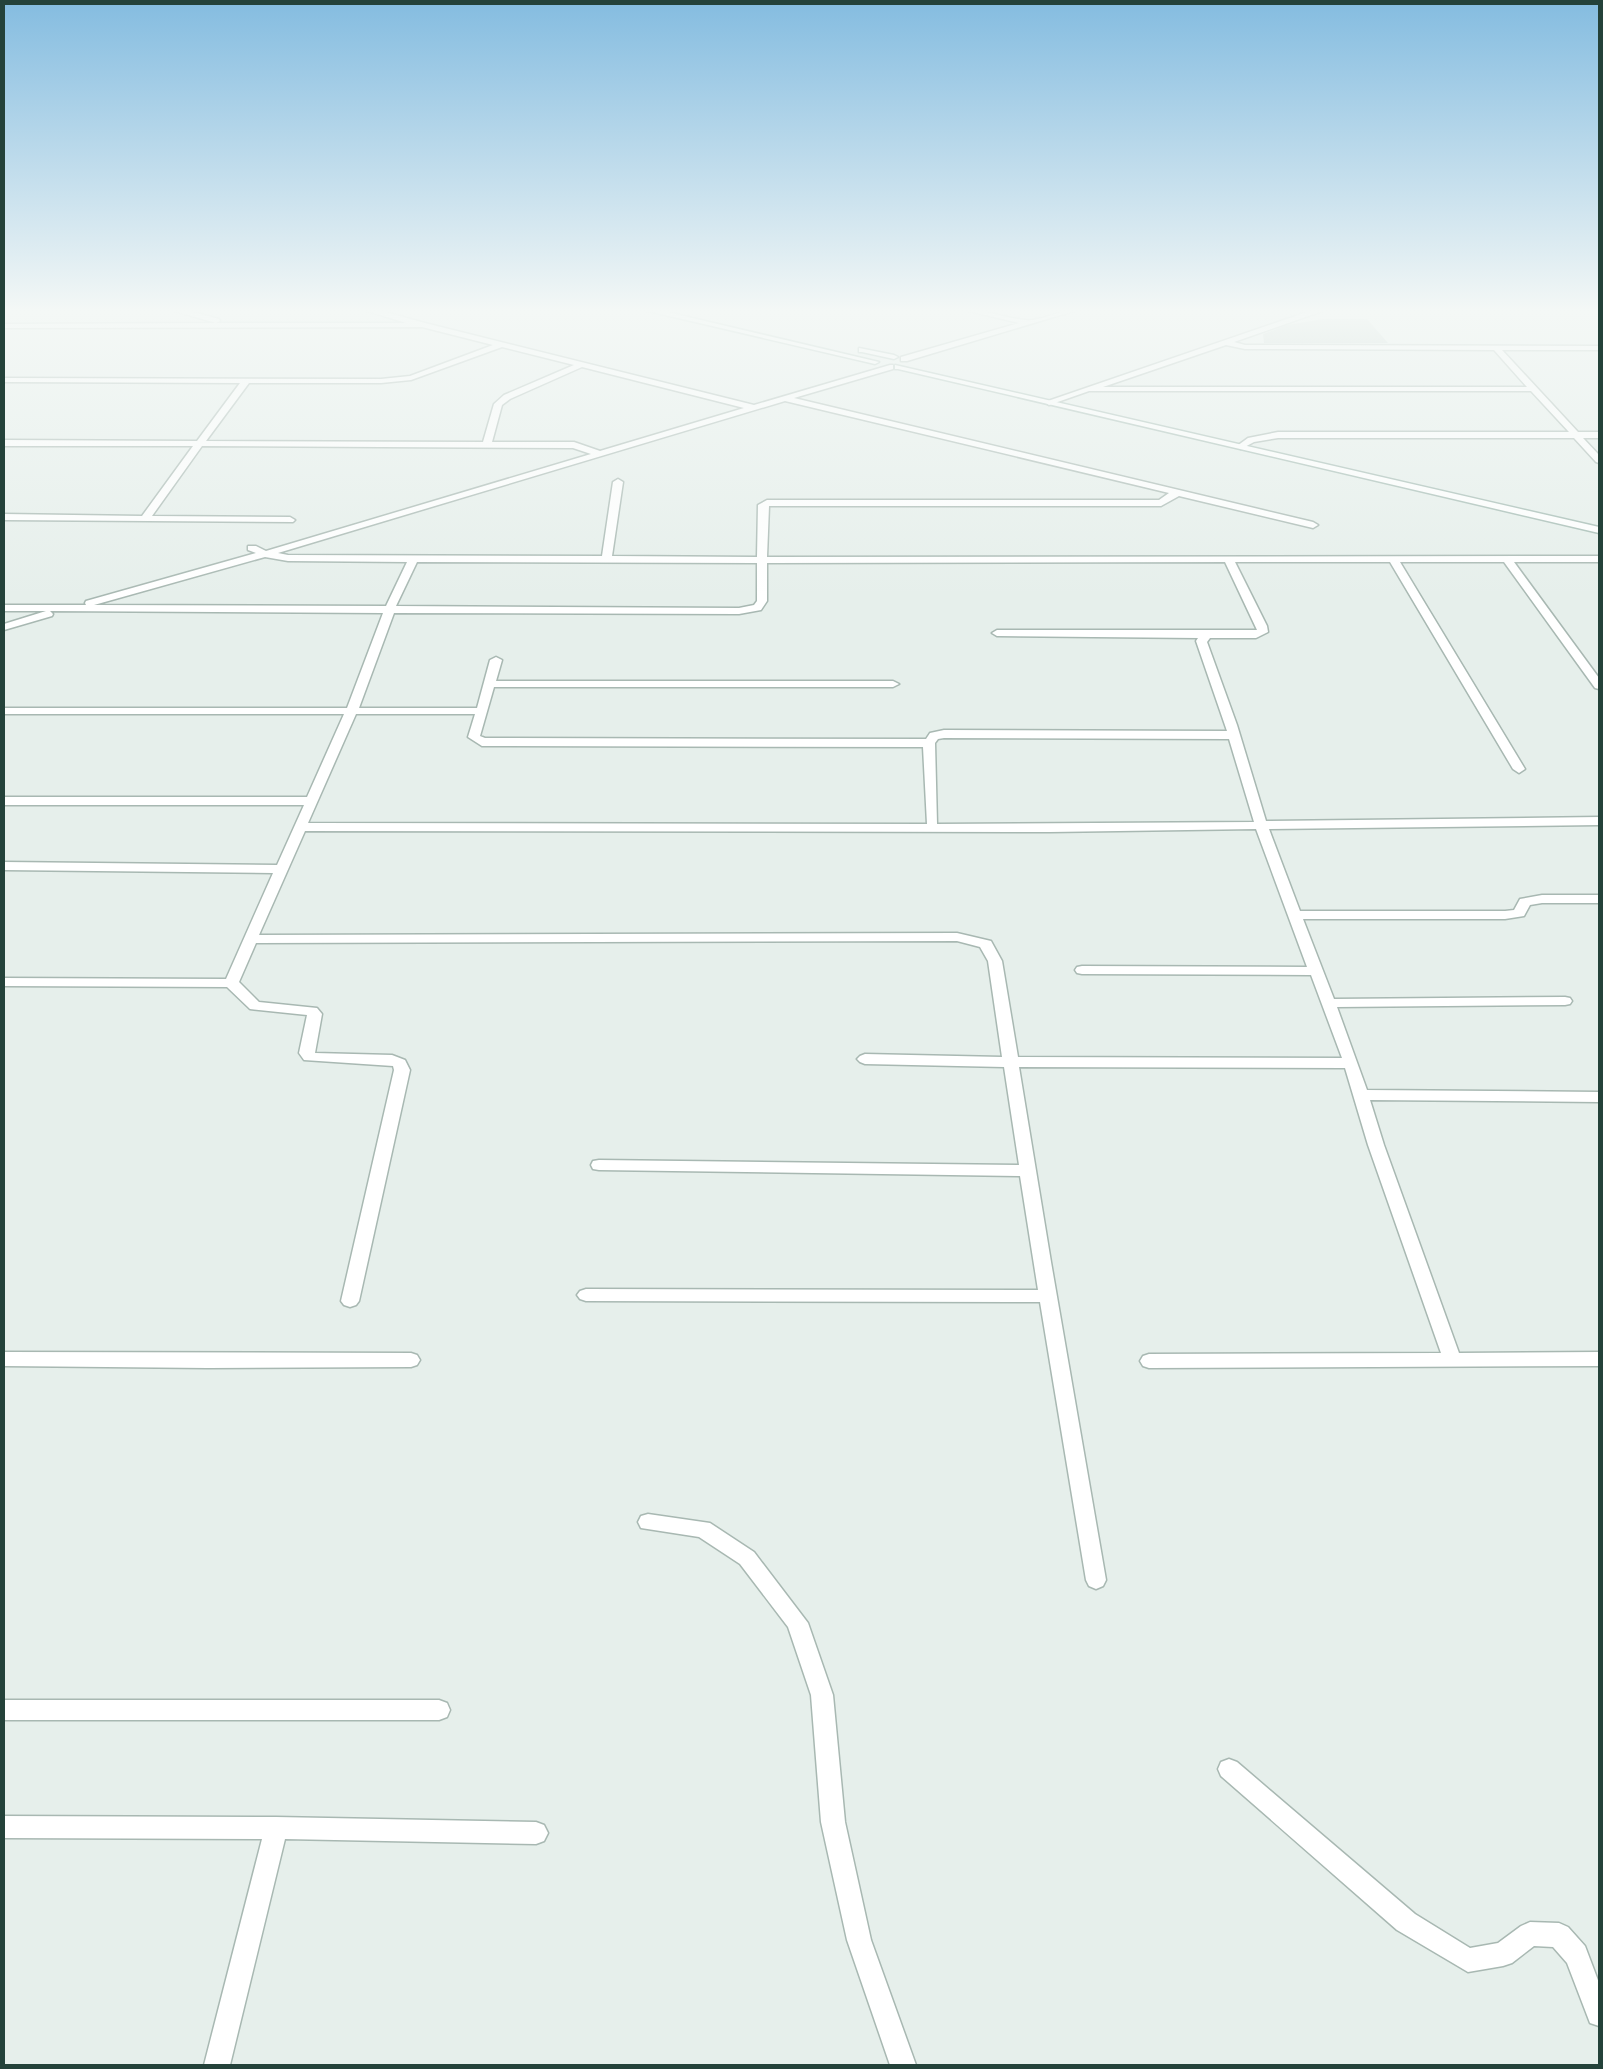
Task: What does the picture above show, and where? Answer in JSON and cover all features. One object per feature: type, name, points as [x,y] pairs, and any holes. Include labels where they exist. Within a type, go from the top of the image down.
[{"type":"street","points":[[145,518],[229,405]]},
{"type":"street","points":[[486,445],[498,405]]},
{"type":"street","points":[[29,619],[43,608],[252,548],[586,448],[741,405]]},
{"type":"street","points":[[745,405],[755,408]]},
{"type":"street","points":[[4,626],[265,554],[766,405]]},
{"type":"street","points":[[807,405],[1175,494],[1313,525]]},
{"type":"street","points":[[1060,405],[1599,530]]},
{"type":"street","points":[[1097,405],[1599,520]]},
{"type":"street","points":[[1548,405],[1599,460]]},
{"type":"street","points":[[1241,446],[1251,440],[1278,435],[1599,434]]},
{"type":"street","points":[[4,443],[574,445],[600,454]]},
{"type":"street","points":[[606,560],[618,482]]},
{"type":"street","points":[[4,608],[739,611],[757,608],[762,601],[763,505],[767,503],[1161,503],[1175,494]]},
{"type":"street","points":[[4,517],[290,520]]},
{"type":"street","points":[[252,548],[265,554],[288,558],[413,560],[1599,559]]},
{"type":"street","points":[[997,633],[1256,635],[1263,632],[1262,626],[1228,559]]},
{"type":"street","points":[[1393,559],[1519,769]]},
{"type":"street","points":[[1508,559],[1599,686]]},
{"type":"street","points":[[231,983],[352,710],[390,609],[413,560]]},
{"type":"street","points":[[1206,636],[1201,641],[1234,736],[1261,825],[1351,1063],[1390,1185],[1452,1359]]},
{"type":"street","points":[[496,660],[480,710],[474,737],[482,742],[929,743]]},
{"type":"street","points":[[489,684],[893,684]]},
{"type":"street","points":[[4,711],[480,710]]},
{"type":"street","points":[[932,822],[929,743],[934,736],[944,734],[1234,736]]},
{"type":"street","points":[[4,801],[311,801]]},
{"type":"street","points":[[300,828],[1050,828],[1599,821]]},
{"type":"street","points":[[4,866],[282,869]]},
{"type":"street","points":[[1295,915],[1505,915],[1519,913],[1525,902],[1542,899],[1599,899]]},
{"type":"street","points":[[251,940],[957,937],[986,944],[995,961],[1048,1296],[1096,1580]]},
{"type":"street","points":[[1082,970],[1316,971]]},
{"type":"street","points":[[4,982],[231,983],[255,1006],[312,1011],[315,1014],[307,1053],[309,1058],[392,1060],[400,1063],[402,1070],[350,1301]]},
{"type":"street","points":[[1328,1002],[1566,1001]]},
{"type":"street","points":[[865,1059],[1011,1062],[1351,1063]]},
{"type":"street","points":[[1360,1095],[1599,1097]]},
{"type":"street","points":[[599,1165],[1028,1171]]},
{"type":"street","points":[[586,1294],[1048,1296]]},
{"type":"street","points":[[4,1358],[208,1361],[411,1360]]},
{"type":"street","points":[[1149,1361],[1599,1359]]},
{"type":"street","points":[[648,1522],[703,1529],[748,1558],[796,1623],[822,1696],[833,1822],[859,1940],[903,2065]]},
{"type":"street","points":[[4,1710],[439,1710]]},
{"type":"street","points":[[1229,1769],[1406,1922],[1468,1960],[1503,1954],[1530,1934],[1559,1935],[1576,1955],[1599,2014]]},
{"type":"street","points":[[4,1827],[276,1828],[536,1833]]},
{"type":"street","points":[[217,2065],[276,1828]]}]
